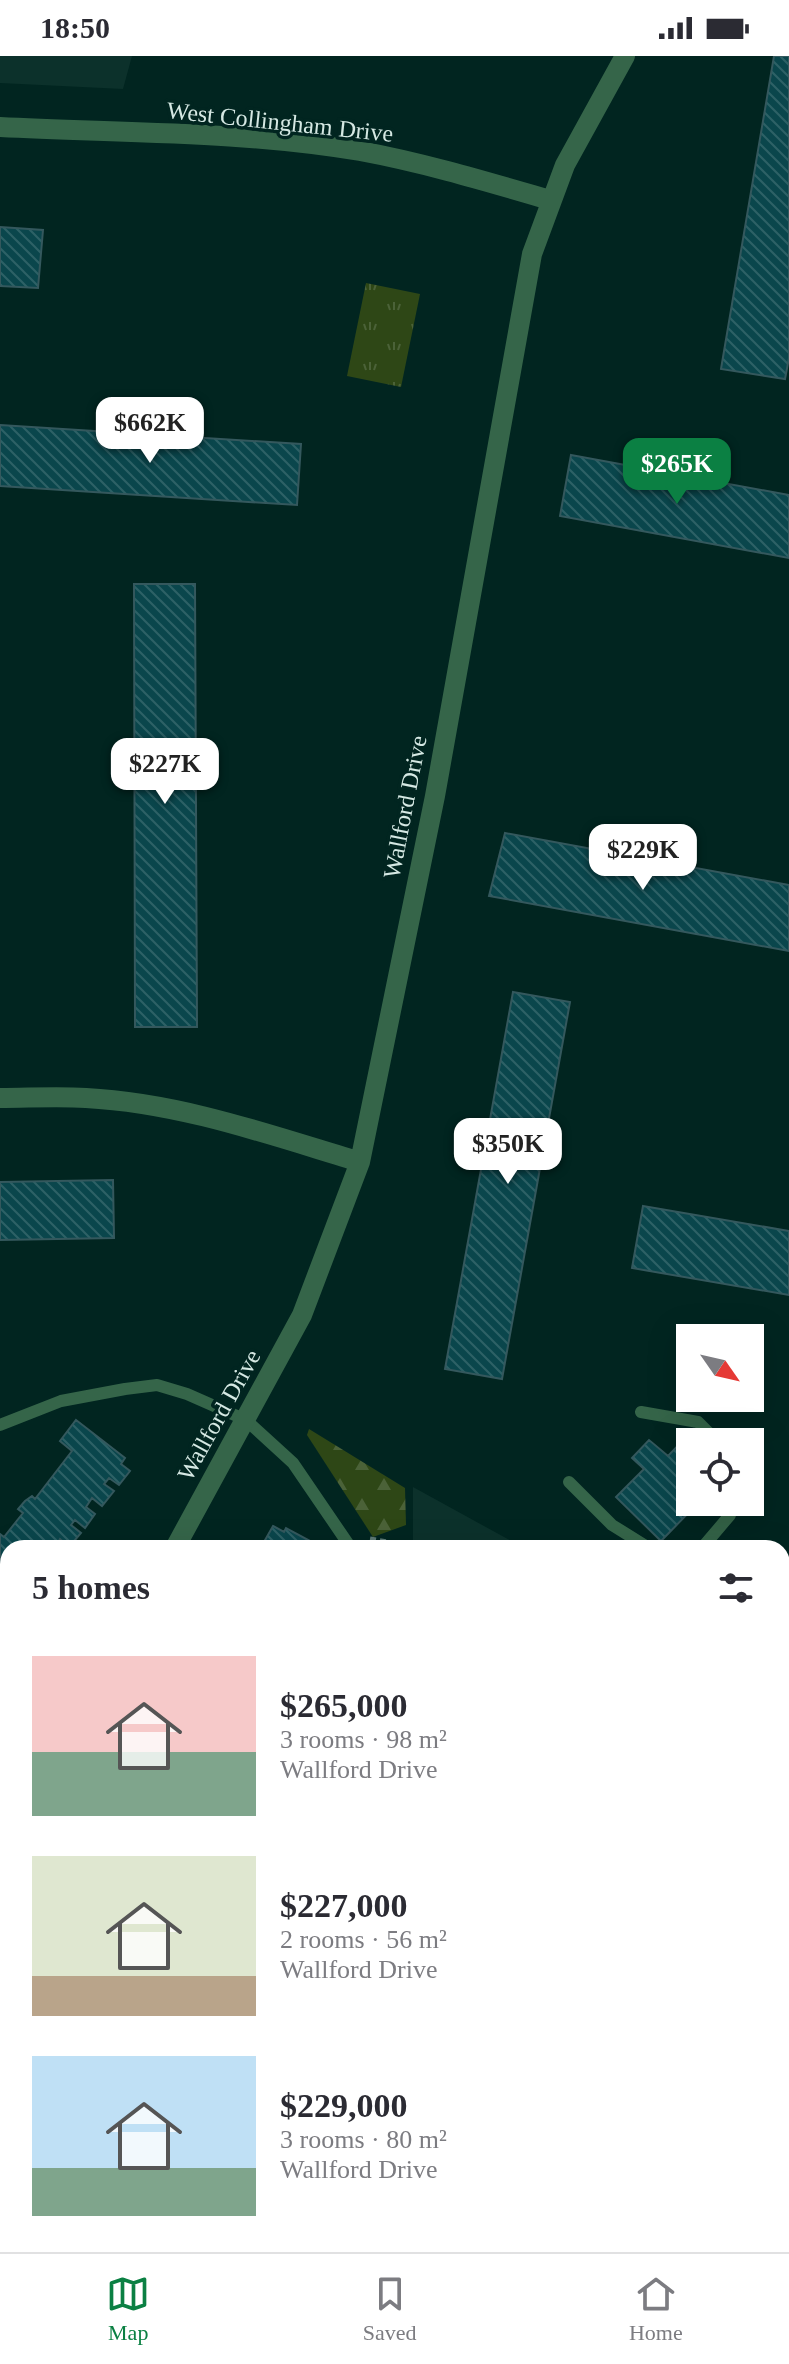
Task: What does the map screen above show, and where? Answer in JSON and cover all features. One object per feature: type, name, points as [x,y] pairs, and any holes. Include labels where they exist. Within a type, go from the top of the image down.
[{"type":"street","name":"Wallford Drive","points":[[179,1540],[302,1315],[360,1162],[435,796],[532,254],[550,200],[595,106],[625,56]]},
{"type":"street","name":"West Collingham Drive","points":[[0,127],[244,139],[359,151],[472,177],[550,200]]},
{"type":"street","points":[[0,1098],[86,1098],[171,1109],[224,1120],[360,1162]]},
{"type":"lane","points":[[0,1425],[31,1410],[61,1401],[157,1385],[246,1420],[293,1463],[346,1540]]},
{"type":"lane","points":[[641,1412],[698,1422],[704,1428]]},
{"type":"lane","points":[[569,1482],[612,1525],[636,1540]]},
{"type":"lane","points":[[709,1540],[729,1516]]},
{"type":"shaded area","points":[[0,56],[132,56],[123,89],[0,83]]},
{"type":"shaded area","points":[[413,1487],[509,1540],[413,1540]]},
{"type":"green space","points":[[366,283],[420,294],[401,387],[347,376]]},
{"type":"green space","points":[[309,1429],[405,1488],[406,1525],[373,1537],[307,1435]]},
{"type":"building","points":[[774,56],[789,56],[789,358],[785,379],[721,369]]},
{"type":"building","points":[[0,227],[43,230],[38,288],[0,286]]},
{"type":"building","points":[[0,425],[301,444],[297,505],[0,486]]},
{"type":"building","points":[[571,455],[789,495],[789,558],[560,516]]},
{"type":"building","points":[[134,584],[195,584],[197,1027],[135,1027]]},
{"type":"building","points":[[505,833],[789,885],[789,951],[489,896]]},
{"type":"building","points":[[513,992],[570,1002],[502,1379],[445,1369]]},
{"type":"building","points":[[113,1180],[114,1238],[0,1240],[0,1182]]},
{"type":"building","points":[[643,1206],[789,1231],[789,1295],[632,1268]]},
{"type":"building","points":[[76,1420],[125,1458],[121,1464],[130,1471],[119,1485],[109,1478],[104,1484],[114,1491],[102,1506],[92,1498],[86,1507],[95,1514],[85,1528],[75,1520],[71,1525],[81,1533],[75,1540],[0,1540],[0,1534],[4,1537],[23,1513],[18,1509],[32,1496],[35,1499],[72,1451],[60,1441]]},
{"type":"building","points":[[649,1440],[668,1456],[676,1448],[676,1516],[685,1516],[662,1540],[616,1497],[644,1469],[632,1458]]},
{"type":"building","points":[[273,1526],[284,1532],[286,1528],[308,1540],[265,1540]]}]
